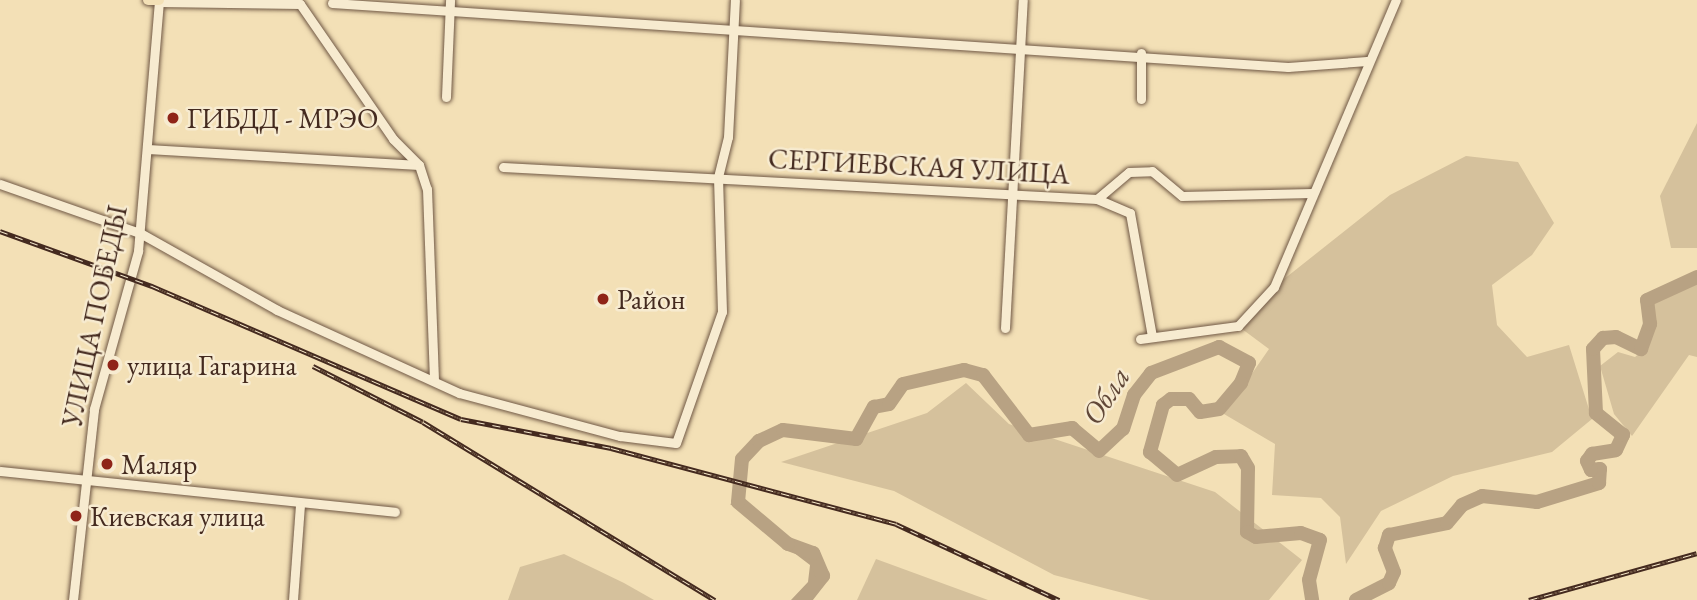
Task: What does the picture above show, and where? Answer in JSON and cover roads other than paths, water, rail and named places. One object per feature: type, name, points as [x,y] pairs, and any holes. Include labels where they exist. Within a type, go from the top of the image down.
[{"type":"street","points":[[446,97],[450,0]]},
{"type":"street","points":[[0,184],[140,233],[277,310],[492,405],[676,443],[691,411],[703,357],[722,312],[718,177],[725,160],[735,0]]},
{"type":"street","points":[[1005,328],[1023,0]]},
{"type":"street","points":[[1139,340],[1238,326],[1274,287],[1367,61],[1396,0]]},
{"type":"street","points":[[155,1],[300,4],[393,139],[419,165],[427,190],[434,381]]},
{"type":"street","name":"УЛИЦА ПОБЕДЫ","points":[[73,600],[85,480],[106,350],[140,233],[148,149],[155,1]]},
{"type":"street","points":[[332,4],[449,16],[1020,45],[1288,67],[1367,61]]},
{"type":"street","points":[[1141,53],[1141,99]]},
{"type":"street","points":[[148,149],[419,165]]},
{"type":"street","name":"СЕРГИЕВСКАЯ УЛИЦА","points":[[503,167],[1012,193],[1097,200],[1129,172],[1152,171],[1182,196],[1312,193]]},
{"type":"street","points":[[1097,200],[1130,213],[1152,337]]},
{"type":"street","points":[[0,471],[300,505],[396,512]]},
{"type":"street","points":[[293,600],[300,505]]},
{"type":"waterway","name":"Обла","points":[[1356,600],[1389,583],[1394,572],[1385,548],[1389,535],[1447,523],[1462,505],[1482,496],[1537,502],[1599,483],[1600,469],[1591,470],[1587,461],[1592,454],[1616,450],[1623,435],[1596,413],[1593,349],[1603,338],[1616,337],[1641,349],[1650,324],[1647,300],[1697,277]]},
{"type":"waterway","name":"Обла","points":[[804,600],[823,576],[813,553],[788,544],[738,502],[742,459],[759,441],[783,430],[856,439],[874,407],[889,404],[903,384],[964,370],[983,375],[1029,435],[1072,428],[1099,451],[1123,429],[1134,395],[1151,373],[1219,347],[1249,363],[1241,383],[1219,409],[1200,412],[1189,399],[1171,399],[1163,405],[1150,452],[1177,475],[1216,457],[1241,456],[1248,468],[1247,532],[1256,537],[1301,533],[1320,540],[1309,580],[1312,600]]},
{"type":"railway","points":[[0,231],[152,286],[461,419],[611,448],[896,524],[1059,600]]},
{"type":"railway","points":[[313,366],[423,422],[715,600]]},
{"type":"railway","points":[[1529,600],[1697,553]]},
{"type":"place","name":"ГИБДД - МРЭО","points":[[173,118]]},
{"type":"place","name":"Район","points":[[603,299]]},
{"type":"place","name":"улица Гагарина","points":[[113,365]]},
{"type":"place","name":"Маляр","points":[[107,464]]},
{"type":"place","name":"Киевская улица","points":[[76,516]]}]
